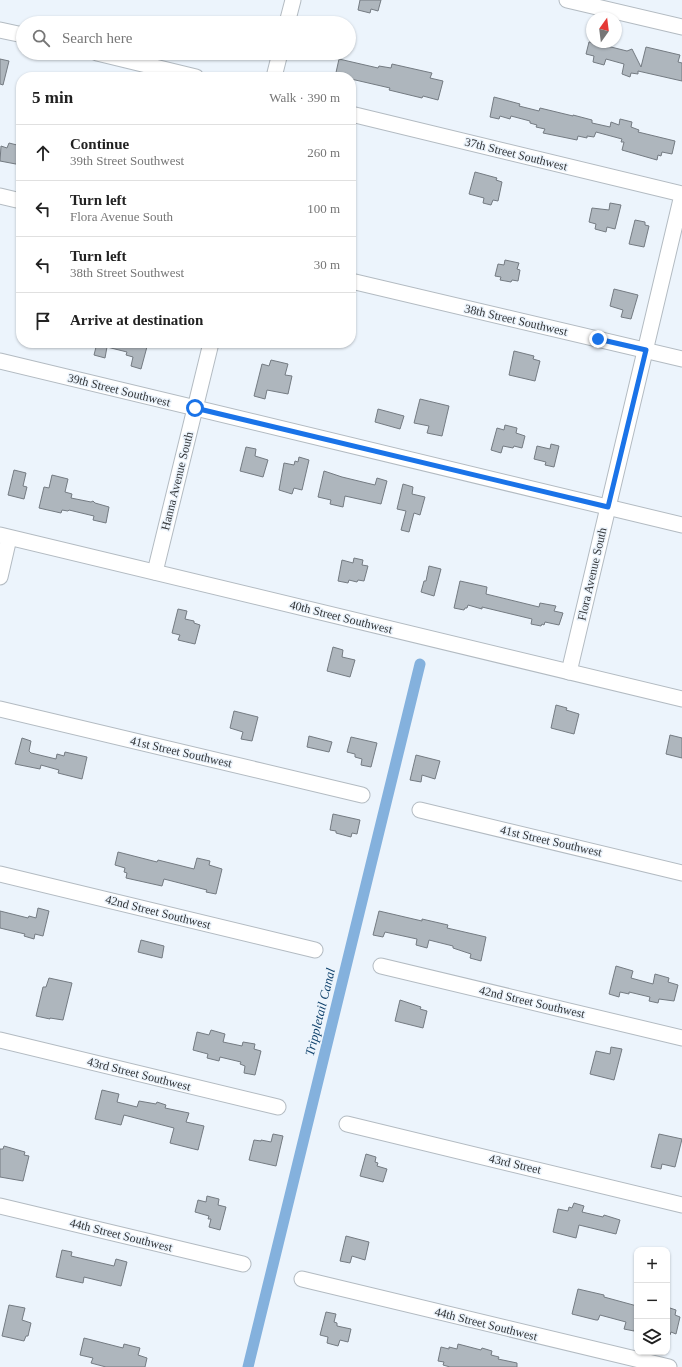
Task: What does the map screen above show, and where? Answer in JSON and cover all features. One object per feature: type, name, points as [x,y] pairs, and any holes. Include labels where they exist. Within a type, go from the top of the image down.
[{"type":"street","points":[[289,16],[293,0]]},
{"type":"street","points":[[568,0],[682,27]]},
{"type":"street","points":[[0,30],[16,33]]},
{"type":"street","points":[[126,60],[175,72]]},
{"type":"street","points":[[275,72],[278,60]]},
{"type":"street","name":"37th Street Southwest","points":[[356,115],[682,194]]},
{"type":"street","name":"Flora Avenue South","points":[[569,672],[682,194]]},
{"type":"street","points":[[0,196],[16,200]]},
{"type":"street","name":"38th Street Southwest","points":[[356,281],[682,359]]},
{"type":"street","name":"Hanna Avenue South","points":[[156,572],[209,348]]},
{"type":"street","name":"39th Street Southwest","points":[[0,361],[682,526]]},
{"type":"street","points":[[0,577],[5,536]]},
{"type":"street","name":"40th Street Southwest","points":[[5,536],[682,699]]},
{"type":"street","name":"41st Street Southwest","points":[[0,709],[362,795]]},
{"type":"street","name":"41st Street Southwest","points":[[420,810],[682,873]]},
{"type":"street","name":"42nd Street Southwest","points":[[0,874],[315,950]]},
{"type":"street","name":"42nd Street Southwest","points":[[381,966],[682,1038]]},
{"type":"street","name":"43rd Street Southwest","points":[[0,1040],[278,1107]]},
{"type":"street","name":"43rd Street","points":[[347,1124],[682,1205]]},
{"type":"street","name":"44th Street Southwest","points":[[0,1206],[243,1264]]},
{"type":"street","name":"44th Street Southwest","points":[[302,1279],[669,1367]]},
{"type":"building","points":[[360,0],[381,0],[378,11],[371,9],[370,13],[358,10]]},
{"type":"building","points":[[646,47],[680,55],[678,62],[682,63],[682,81],[638,71],[638,74],[631,73],[630,77],[622,74],[624,64],[606,59],[604,65],[593,62],[594,56],[586,54],[588,48],[615,48],[627,51],[632,49],[641,67]]},
{"type":"building","points":[[0,59],[9,61],[3,85],[0,84]]},
{"type":"building","points":[[339,60],[378,68],[379,66],[391,68],[392,64],[432,73],[430,78],[443,81],[438,100],[423,96],[422,98],[389,90],[390,88],[356,80],[356,72],[336,72]]},
{"type":"building","points":[[494,97],[520,104],[519,106],[539,111],[540,108],[573,115],[592,120],[592,123],[610,127],[611,122],[619,125],[620,119],[632,122],[631,127],[639,130],[638,132],[675,141],[672,154],[662,152],[661,156],[658,155],[657,160],[622,150],[624,142],[621,142],[622,139],[596,132],[594,137],[587,136],[587,138],[578,136],[577,140],[543,133],[545,129],[536,127],[537,125],[530,123],[530,121],[511,116],[510,119],[500,116],[499,119],[490,117]]},
{"type":"building","points":[[9,143],[16,145],[16,164],[0,161],[1,146],[7,148]]},
{"type":"building","points":[[475,172],[497,178],[496,180],[502,182],[498,201],[493,200],[491,205],[483,203],[484,198],[469,194]]},
{"type":"building","points":[[610,203],[621,205],[615,229],[607,227],[606,232],[595,229],[596,224],[589,222],[592,208],[609,210]]},
{"type":"building","points":[[635,220],[645,222],[645,225],[649,226],[644,247],[629,244]]},
{"type":"building","points":[[505,260],[519,263],[517,269],[520,270],[518,281],[512,280],[511,282],[500,280],[501,277],[495,276],[498,264],[504,265]]},
{"type":"building","points":[[614,289],[638,295],[631,319],[621,317],[623,310],[610,306]]},
{"type":"building","points":[[96,348],[107,348],[105,358],[94,355]]},
{"type":"building","points":[[111,348],[147,348],[141,369],[131,366],[133,357],[126,355],[127,352]]},
{"type":"building","points":[[514,351],[534,356],[533,359],[540,361],[535,381],[509,375]]},
{"type":"building","points":[[271,360],[288,364],[285,375],[292,376],[288,394],[267,390],[265,399],[254,396],[262,364],[269,366]]},
{"type":"building","points":[[420,399],[449,406],[442,436],[427,433],[429,426],[414,423]]},
{"type":"building","points":[[378,409],[404,416],[400,429],[375,422]]},
{"type":"building","points":[[505,425],[517,428],[516,433],[525,436],[522,448],[503,446],[501,453],[491,450],[497,428],[504,430]]},
{"type":"building","points":[[551,444],[559,446],[554,467],[545,465],[546,462],[534,459],[537,446],[550,449]]},
{"type":"building","points":[[246,447],[256,449],[255,456],[268,460],[263,477],[240,471]]},
{"type":"building","points":[[299,457],[309,460],[302,490],[294,488],[292,494],[279,490],[284,463],[294,465],[295,461],[298,462]]},
{"type":"building","points":[[14,470],[26,473],[23,486],[27,487],[24,499],[8,495]]},
{"type":"building","points":[[324,471],[375,485],[377,478],[387,481],[381,504],[345,496],[343,507],[330,504],[331,500],[318,497]]},
{"type":"building","points":[[52,475],[68,479],[65,492],[72,494],[71,498],[91,502],[93,501],[109,507],[106,523],[93,520],[94,516],[69,510],[62,510],[61,513],[39,508],[44,487],[49,488]]},
{"type":"building","points":[[403,484],[413,487],[412,494],[425,497],[420,515],[414,513],[409,532],[401,530],[406,511],[397,509]]},
{"type":"building","points":[[354,558],[363,560],[362,565],[368,566],[364,581],[358,580],[357,582],[349,580],[348,583],[338,581],[342,560],[353,563]]},
{"type":"building","points":[[429,566],[441,569],[434,596],[421,592],[424,581],[426,581]]},
{"type":"building","points":[[460,581],[487,587],[486,594],[539,607],[540,603],[556,606],[554,611],[563,613],[559,625],[545,622],[544,625],[542,624],[541,626],[531,624],[532,619],[482,607],[482,609],[468,605],[464,610],[454,608]]},
{"type":"building","points":[[178,609],[187,611],[185,619],[194,621],[194,623],[200,625],[195,644],[178,640],[180,635],[172,633]]},
{"type":"building","points":[[333,647],[343,650],[342,657],[355,660],[350,677],[327,671]]},
{"type":"building","points":[[556,705],[567,708],[566,710],[579,714],[574,734],[551,728]]},
{"type":"building","points":[[234,711],[258,717],[252,741],[241,739],[243,732],[230,728]]},
{"type":"building","points":[[670,735],[682,738],[682,758],[666,754]]},
{"type":"building","points":[[309,736],[332,742],[329,752],[307,747]]},
{"type":"building","points":[[351,737],[377,743],[371,767],[361,765],[362,759],[355,757],[355,754],[347,752]]},
{"type":"building","points":[[22,738],[31,741],[29,751],[31,753],[56,759],[57,754],[64,756],[65,752],[87,757],[82,779],[58,773],[59,770],[41,765],[40,769],[15,764]]},
{"type":"building","points":[[416,755],[440,761],[435,779],[422,775],[421,782],[410,780]]},
{"type":"building","points":[[333,814],[360,820],[357,834],[352,833],[351,837],[330,830]]},
{"type":"building","points":[[118,852],[157,862],[158,860],[194,869],[197,858],[210,861],[209,865],[222,869],[216,894],[206,892],[207,890],[164,879],[162,886],[126,878],[127,873],[124,872],[125,868],[115,865]]},
{"type":"building","points":[[38,908],[49,911],[43,936],[35,934],[34,939],[24,936],[25,934],[0,928],[0,911],[28,918],[29,916],[36,918]]},
{"type":"building","points":[[379,911],[422,921],[422,919],[448,925],[447,928],[486,937],[481,961],[470,958],[471,954],[453,948],[453,946],[429,940],[427,948],[416,945],[417,939],[385,932],[383,937],[373,935]]},
{"type":"building","points":[[141,940],[164,946],[162,958],[138,952]]},
{"type":"building","points":[[616,966],[633,971],[631,978],[653,984],[655,974],[669,978],[668,982],[678,985],[674,1001],[659,999],[658,1003],[649,1001],[650,997],[629,992],[629,994],[620,992],[619,997],[609,994]]},
{"type":"building","points":[[49,978],[72,983],[63,1020],[36,1016],[43,987],[46,987]]},
{"type":"building","points":[[400,1000],[421,1007],[420,1009],[427,1011],[423,1028],[395,1021]]},
{"type":"building","points":[[211,1030],[225,1034],[223,1042],[242,1046],[243,1042],[255,1044],[254,1049],[261,1051],[255,1075],[244,1073],[245,1066],[240,1064],[241,1062],[220,1057],[219,1061],[207,1058],[208,1054],[193,1050],[197,1032],[209,1035]]},
{"type":"building","points":[[611,1047],[622,1049],[614,1080],[590,1074],[596,1051],[610,1054]]},
{"type":"building","points":[[102,1090],[119,1094],[117,1102],[137,1107],[139,1101],[156,1104],[157,1102],[166,1105],[165,1108],[189,1113],[186,1122],[204,1126],[198,1150],[170,1143],[174,1128],[124,1115],[121,1125],[95,1119]]},
{"type":"building","points":[[273,1134],[283,1136],[276,1166],[249,1160],[254,1140],[271,1142]]},
{"type":"building","points":[[659,1134],[682,1139],[675,1167],[662,1164],[661,1169],[651,1167]]},
{"type":"building","points":[[4,1146],[25,1152],[24,1155],[29,1156],[23,1181],[0,1177],[0,1149],[3,1149]]},
{"type":"building","points":[[366,1154],[376,1157],[375,1162],[378,1163],[377,1166],[387,1169],[383,1182],[360,1176]]},
{"type":"building","points":[[207,1196],[219,1199],[218,1205],[226,1207],[220,1230],[209,1227],[211,1219],[208,1219],[209,1216],[195,1212],[198,1200],[206,1202]]},
{"type":"building","points":[[574,1203],[584,1206],[582,1212],[603,1217],[604,1215],[620,1220],[616,1234],[579,1225],[576,1238],[553,1232],[558,1209],[568,1211],[569,1207],[572,1208]]},
{"type":"building","points":[[346,1236],[369,1242],[365,1260],[352,1256],[350,1263],[340,1261]]},
{"type":"building","points":[[62,1250],[72,1252],[71,1256],[114,1266],[116,1259],[127,1262],[121,1286],[84,1277],[83,1283],[56,1277]]},
{"type":"building","points":[[578,1289],[604,1295],[604,1297],[634,1305],[634,1331],[624,1329],[626,1322],[600,1315],[598,1320],[596,1320],[572,1314]]},
{"type":"building","points":[[9,1305],[25,1308],[22,1320],[31,1323],[28,1336],[26,1336],[24,1341],[2,1336]]},
{"type":"building","points":[[670,1308],[676,1310],[675,1315],[680,1317],[676,1334],[671,1332],[670,1335]]},
{"type":"building","points":[[326,1312],[336,1314],[334,1322],[337,1323],[337,1326],[351,1329],[348,1342],[340,1340],[338,1346],[327,1343],[328,1337],[320,1335]]},
{"type":"building","points":[[84,1338],[123,1348],[124,1344],[140,1348],[138,1355],[147,1358],[145,1367],[106,1367],[91,1363],[93,1358],[80,1355]]},
{"type":"building","points":[[458,1344],[481,1350],[482,1348],[492,1351],[491,1355],[499,1357],[498,1359],[517,1363],[517,1367],[450,1367],[443,1365],[444,1362],[438,1361],[441,1347],[457,1349]]},
{"type":"waterway","name":"Trippletail Canal","points":[[248,1367],[420,664]]},
{"type":"route","points":[[195,408],[608,507],[646,350],[598,339]]}]
